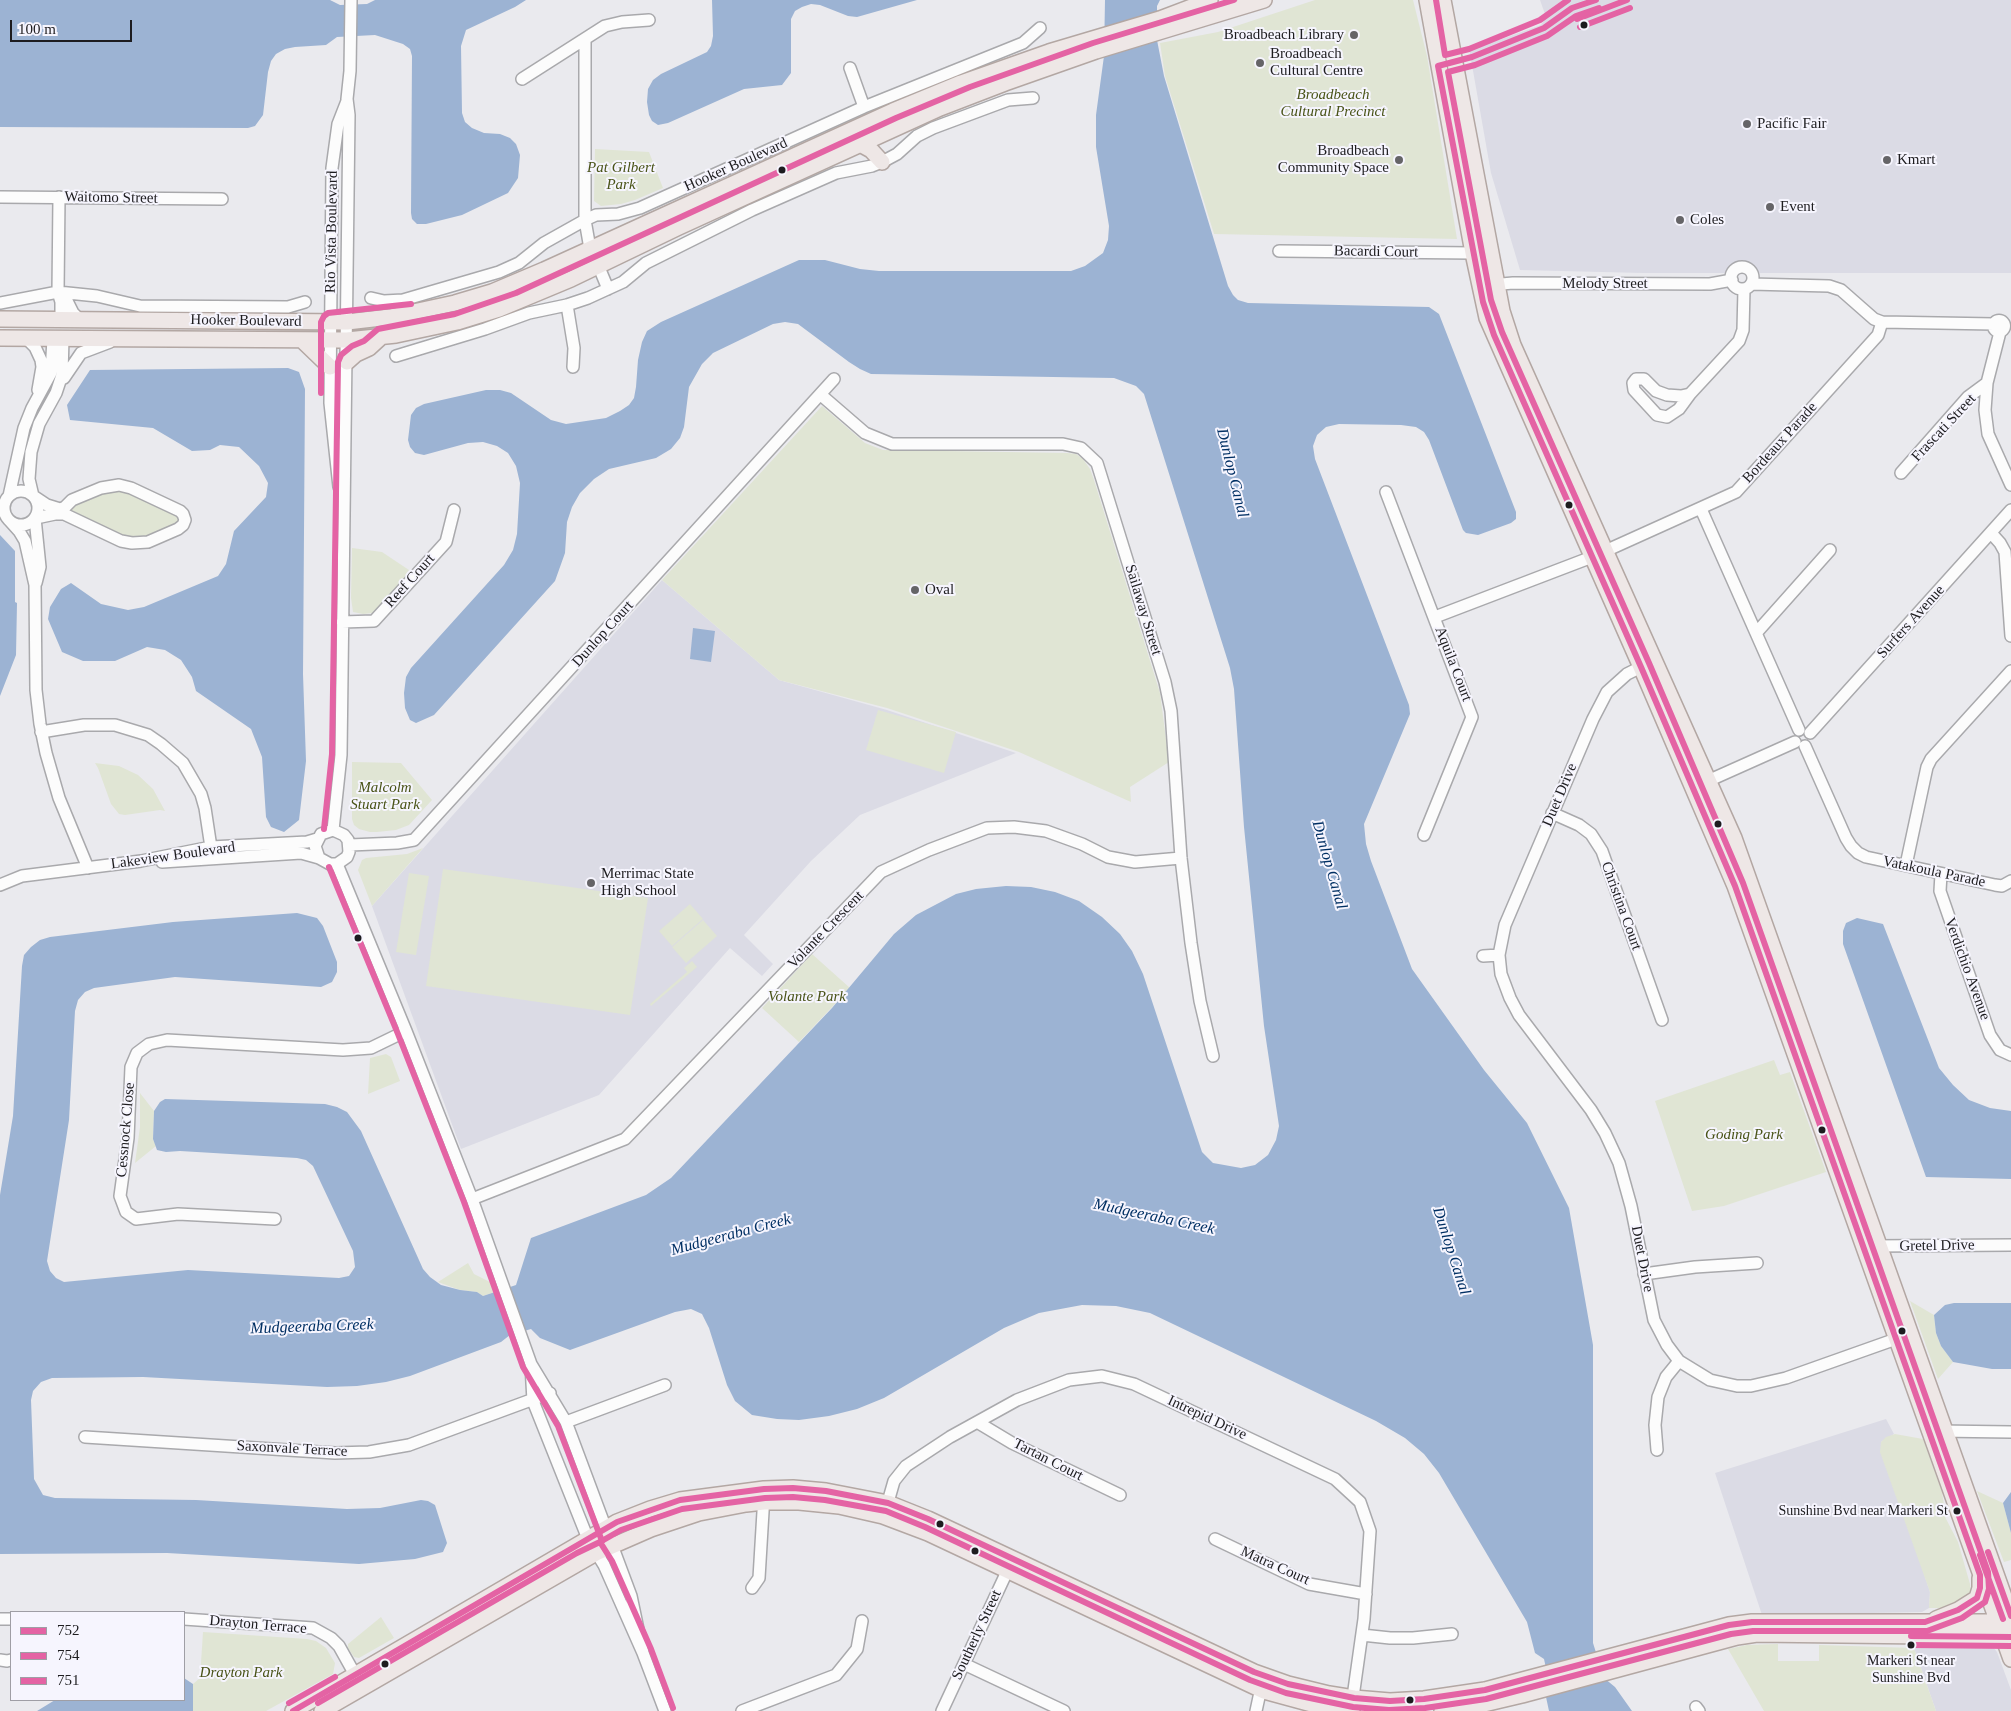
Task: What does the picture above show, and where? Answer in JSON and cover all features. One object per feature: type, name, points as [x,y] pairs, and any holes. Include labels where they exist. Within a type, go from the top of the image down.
[{"type":"main road","name":"Hooker Boulevard","points":[[1162,25],[1210,0]]},
{"type":"main road","name":"Hooker Boulevard","points":[[0,338],[347,340],[417,332],[482,315],[520,301],[881,134],[973,95],[1098,45],[1162,25],[1264,0]]},
{"type":"main road","points":[[1427,0],[1479,286],[1494,335],[1599,554],[1648,664],[1709,780],[1734,838],[1944,1431],[2006,1620],[2011,1659]]},
{"type":"main road","points":[[1443,0],[1502,311],[1513,345],[1599,554]]},
{"type":"main road","points":[[1452,0],[1487,192],[1488,204],[1485,229]]},
{"type":"main road","name":"Hooker Boulevard","points":[[0,319],[347,322],[404,314],[472,298],[515,283],[592,249],[929,96],[1021,61],[1098,45]]},
{"type":"main road","points":[[881,134],[882,162]]},
{"type":"main road","points":[[860,144],[871,150],[882,162]]},
{"type":"main road","points":[[57,319],[58,338]]},
{"type":"main road","points":[[347,362],[356,354],[369,348],[381,337]]},
{"type":"main road","points":[[303,340],[330,367]]},
{"type":"main road","points":[[1648,664],[1693,787],[1735,886],[1980,1575],[2006,1620]]},
{"type":"main road","points":[[293,1711],[360,1682],[613,1545],[651,1529],[699,1513],[746,1504],[764,1495]]},
{"type":"main road","points":[[322,1711],[360,1682],[607,1528],[650,1509],[680,1500],[764,1495],[799,1502],[886,1509],[928,1533],[1010,1565],[1313,1705],[1352,1707],[1485,1690],[1521,1688]]},
{"type":"main road","points":[[1925,1622],[1958,1610],[1977,1598],[1980,1588],[1980,1575]]},
{"type":"main road","points":[[1617,1662],[1729,1625],[1752,1622],[2006,1620]]},
{"type":"main road","points":[[1442,1711],[1471,1707],[1521,1688],[1617,1662],[1737,1636],[1757,1634],[2007,1637]]},
{"type":"street","name":"Rio Vista Boulevard","points":[[334,830],[341,755],[343,516],[347,362],[349,115],[347,100],[352,2]]},
{"type":"street","points":[[522,79],[605,26],[622,22],[649,20]]},
{"type":"street","name":"Hooker Boulevard","points":[[371,298],[384,301],[402,300],[499,272],[519,263],[544,243],[584,220],[596,215],[618,214],[640,208],[864,107],[1023,43],[1040,28]]},
{"type":"street","points":[[586,39],[584,220],[592,249],[608,289]]},
{"type":"street","points":[[850,68],[864,107]]},
{"type":"street","points":[[396,356],[485,329],[529,313],[567,305],[608,289],[623,282],[646,263],[752,210],[836,173],[872,166],[882,162],[898,154],[918,136],[933,128],[1008,100],[1033,98]]},
{"type":"street","name":"Rio Vista Boulevard","points":[[343,516],[331,424],[330,322],[332,168],[338,124],[347,100]]},
{"type":"street","name":"Waitomo Street","points":[[0,197],[222,199]]},
{"type":"street","points":[[57,319],[61,302],[59,197]]},
{"type":"street","name":"Bacardi Court","points":[[1279,251],[1473,253]]},
{"type":"street","points":[[1690,394],[1681,396],[1667,395],[1656,391],[1644,379],[1636,379],[1633,383],[1634,390],[1657,416],[1667,417],[1679,409],[1690,394],[1739,341],[1743,330],[1748,286],[1752,274],[1745,268],[1735,270],[1732,274],[1735,286],[1748,286],[1829,286],[1841,290],[1874,319],[1882,322],[2002,325],[1987,382],[1985,410],[1988,434],[2011,486]]},
{"type":"street","name":"Melody Street","points":[[1479,286],[1710,284],[1732,280]]},
{"type":"street","points":[[61,292],[73,313],[79,319]]},
{"type":"street","name":"Hooker Boulevard","points":[[0,303],[61,292],[97,296],[128,305],[140,306],[288,307],[305,302]]},
{"type":"street","points":[[567,305],[574,348],[573,367]]},
{"type":"street","name":"Bordeaux Parade","points":[[1435,617],[1599,554],[1736,492],[1878,334],[1882,322]]},
{"type":"street","points":[[26,338],[36,348],[41,360],[41,376],[36,399]]},
{"type":"street","points":[[58,338],[51,373],[36,399],[20,439],[4,506],[5,517],[22,525],[28,524],[35,518],[68,511]]},
{"type":"street","name":"Lakeview Boulevard","points":[[35,585],[40,567],[35,518],[38,508],[29,479],[31,452],[39,424],[56,393],[64,365],[58,338]]},
{"type":"street","points":[[56,393],[81,353],[87,349],[121,339]]},
{"type":"street","name":"Dunlop Court","points":[[350,846],[414,840],[834,379]]},
{"type":"street","name":"Frascati Street","points":[[1901,473],[1968,397],[1987,382]]},
{"type":"street","name":"Sailaway Street","points":[[821,395],[865,433],[892,444],[1062,444],[1081,448],[1097,463],[1165,682],[1171,711],[1181,858],[1190,943],[1200,1001],[1213,1056]]},
{"type":"street","points":[[6,497],[21,491],[56,508],[64,508],[68,511],[121,541],[132,543],[148,542],[180,527],[185,520],[180,511],[132,488],[119,485],[101,488],[72,500],[68,511]]},
{"type":"street","name":"Aquila Court","points":[[1386,492],[1472,717],[1424,834]]},
{"type":"street","points":[[1701,509],[1805,731]]},
{"type":"street","name":"Reef Court","points":[[342,622],[374,622],[446,542],[454,510]]},
{"type":"street","name":"Surfers Avenue","points":[[1800,744],[1795,733],[1805,731],[2011,510]]},
{"type":"street","name":"Lakeview Boulevard","points":[[5,517],[20,532],[26,546],[35,585],[36,690],[41,732],[59,798],[88,868]]},
{"type":"street","points":[[1991,533],[2005,552],[2011,636]]},
{"type":"street","points":[[1757,632],[1830,550]]},
{"type":"street","name":"Duet Drive","points":[[1648,664],[1620,679],[1607,692],[1593,719],[1505,926],[1499,955],[1501,974],[1519,1015],[1591,1110],[1606,1133],[1619,1163],[1631,1206],[1654,1320],[1679,1361],[1710,1380],[1737,1386],[1751,1386],[1775,1382],[1896,1340]]},
{"type":"street","points":[[1906,865],[1927,767],[1931,759],[2011,671]]},
{"type":"street","points":[[41,732],[84,725],[115,725],[139,732],[162,744],[183,763],[195,782],[205,808],[212,852],[301,853],[319,858],[330,864],[337,864],[347,857],[350,846],[344,835],[334,830],[327,831],[317,839],[315,846],[319,858]]},
{"type":"street","points":[[1693,787],[1800,744]]},
{"type":"street","name":"Vatakoula Parade","points":[[1800,744],[1851,846],[1858,853],[1866,857],[1995,885],[2002,886],[2011,881]]},
{"type":"street","name":"Christina Court","points":[[1552,813],[1580,825],[1590,834],[1602,851],[1662,1020]]},
{"type":"street","name":"Volante Crescent","points":[[472,1199],[625,1139],[881,872],[928,850],[987,828],[1014,827],[1046,832],[1082,844],[1108,857],[1135,862],[1181,858]]},
{"type":"street","name":"Lakeview Boulevard","points":[[0,885],[22,876],[307,842],[317,839]]},
{"type":"street","points":[[337,864],[406,1031],[472,1199],[531,1364],[566,1422],[631,1596],[643,1653]]},
{"type":"street","name":"Verdichio Avenue","points":[[1941,874],[1940,890],[1990,1035],[2000,1050],[2011,1055]]},
{"type":"street","points":[[1483,956],[1499,955]]},
{"type":"street","name":"Cessnock Close","points":[[275,1219],[178,1214],[136,1218],[126,1212],[120,1196],[128,1138],[131,1067],[137,1053],[150,1044],[167,1040],[343,1050],[371,1048],[406,1031]]},
{"type":"street","name":"Gretel Drive","points":[[1864,1246],[2011,1245]]},
{"type":"street","points":[[1644,1274],[1733,1263],[1757,1263]]},
{"type":"street","points":[[1656,1450],[1655,1425],[1658,1397],[1666,1377],[1679,1361]]},
{"type":"street","points":[[531,1364],[533,1401],[588,1539],[604,1565],[643,1653],[665,1711]]},
{"type":"street","name":"Intrepid Drive","points":[[886,1509],[894,1481],[906,1466],[950,1437],[1017,1400],[1069,1380],[1102,1376],[1134,1384],[1335,1479],[1360,1502],[1370,1531],[1362,1635],[1352,1707]]},
{"type":"street","points":[[566,1422],[665,1385]]},
{"type":"street","name":"Saxonvale Terrace","points":[[85,1437],[335,1453],[369,1452],[409,1445],[550,1394]]},
{"type":"street","name":"Tartan Court","points":[[977,1422],[1012,1443],[1120,1495]]},
{"type":"street","points":[[1929,1431],[2011,1432]]},
{"type":"street","points":[[752,1588],[759,1578],[764,1495]]},
{"type":"street","name":"Matra Court","points":[[1215,1539],[1309,1584],[1366,1594]]},
{"type":"street","name":"Southerly Street","points":[[942,1711],[1010,1565]]},
{"type":"street","name":"Drayton Terrace","points":[[185,1619],[313,1628],[324,1632],[339,1646],[360,1682]]},
{"type":"street","points":[[742,1711],[836,1675],[857,1648],[862,1621]]},
{"type":"street","points":[[1362,1635],[1398,1638],[1452,1634]]},
{"type":"street","points":[[964,1664],[1064,1711]]},
{"type":"street","points":[[1257,1711],[1264,1698],[1267,1684]]},
{"type":"shaded area","name":"Pacific Fair","points":[[1540,0],[2011,0],[2011,273],[1643,273],[1520,270],[1491,173],[1469,48],[1499,40],[1541,25],[1546,17]]},
{"type":"shaded area","name":"Merrimac State High School","points":[[662,580],[779,680],[887,710],[1016,753],[860,815],[811,861],[744,935],[773,964],[762,976],[730,948],[599,1095],[461,1149],[372,906]]},
{"type":"shaded area","points":[[1886,1419],[1894,1434],[1881,1442],[1930,1592],[1929,1608],[1922,1612],[1762,1615],[1715,1473]]},
{"type":"shaded area","points":[[1991,1645],[1997,1652],[2011,1690],[2011,1711],[1936,1711],[1914,1648]]},
{"type":"green space","name":"Broadbeach Cultural Precinct","points":[[1315,0],[1413,0],[1427,56],[1457,239],[1214,234],[1165,76],[1160,43],[1218,32]]},
{"type":"green space","name":"Pat Gilbert Park","points":[[595,149],[649,152],[663,188],[635,200],[621,204],[601,206],[594,201]]},
{"type":"green space","points":[[822,406],[865,443],[883,450],[1067,453],[1076,454],[1083,459],[1090,469],[1094,480],[1160,693],[1169,762],[1130,787],[1131,802],[1019,752],[887,708],[779,680],[662,580]]},
{"type":"green space","points":[[125,490],[179,516],[180,522],[152,536],[124,538],[70,511],[72,505],[101,492]]},
{"type":"green space","points":[[352,548],[382,552],[412,572],[373,613],[353,612],[351,598]]},
{"type":"green space","points":[[878,710],[956,732],[944,773],[866,750]]},
{"type":"green space","name":"Malcolm Stuart Park","points":[[352,762],[401,763],[432,800],[409,825],[396,830],[377,832],[359,829],[354,825],[352,819]]},
{"type":"green space","points":[[95,763],[119,766],[138,775],[153,789],[165,811],[119,814],[111,804]]},
{"type":"green space","points":[[423,848],[372,906],[358,870],[362,860],[407,854]]},
{"type":"green space","points":[[443,869],[648,898],[630,1015],[426,986]]},
{"type":"green space","points":[[409,873],[429,876],[416,955],[396,952]]},
{"type":"green space","points":[[690,904],[703,919],[672,946],[659,931]]},
{"type":"green space","points":[[703,920],[717,936],[686,963],[672,947]]},
{"type":"green space","name":"Volante Park","points":[[812,954],[850,988],[799,1042],[762,1008]]},
{"type":"green space","points":[[692,961],[697,967],[651,1006],[650,1004],[687,972],[684,968]]},
{"type":"green space","points":[[386,1054],[391,1057],[400,1081],[368,1094],[370,1058]]},
{"type":"green space","name":"Goding Park","points":[[1774,1060],[1780,1075],[1790,1072],[1826,1172],[1724,1206],[1692,1211],[1655,1101]]},
{"type":"green space","points":[[140,1093],[154,1111],[153,1139],[156,1146],[135,1163],[140,1127]]},
{"type":"green space","points":[[468,1263],[474,1274],[496,1285],[498,1291],[483,1296],[477,1292],[460,1290],[438,1282]]},
{"type":"green space","points":[[1910,1301],[1934,1315],[1936,1333],[1941,1346],[1953,1362],[1938,1379]]},
{"type":"green space","points":[[1895,1434],[1923,1439],[1942,1492],[1943,1513],[1958,1542],[1970,1584],[1971,1593],[1962,1600],[1944,1608],[1929,1608],[1930,1592],[1880,1452],[1881,1442],[1886,1437]]},
{"type":"green space","points":[[1977,1491],[2003,1503],[2011,1533],[2011,1560],[2004,1562]]},
{"type":"green space","points":[[381,1617],[394,1638],[359,1658],[354,1657],[348,1648],[348,1644]]},
{"type":"green space","name":"Drayton Park","points":[[203,1632],[316,1641],[326,1648],[335,1663],[333,1674],[266,1711],[193,1711],[193,1684],[200,1678]]},
{"type":"green space","points":[[1778,1644],[1778,1661],[1819,1661],[1819,1645],[1914,1648],[1936,1711],[1764,1711],[1728,1649],[1747,1645]]},
{"type":"water","points":[[0,0],[330,0],[340,5],[367,4],[375,0],[526,0],[466,30],[461,46],[462,113],[465,122],[472,128],[484,133],[500,134],[510,138],[516,144],[520,155],[518,178],[508,193],[462,215],[426,224],[417,224],[412,219],[412,56],[410,49],[403,44],[375,35],[337,37],[326,45],[295,47],[285,49],[276,54],[271,61],[268,72],[263,115],[255,126],[248,128],[0,127]]},
{"type":"water","points":[[712,0],[917,0],[857,17],[848,16],[820,5],[811,4],[802,7],[795,11],[791,19],[791,73],[782,85],[744,89],[668,123],[658,125],[652,121],[649,115],[648,89],[653,80],[661,74],[707,52],[711,46],[713,36]]},
{"type":"water","points":[[1105,0],[1160,0],[1157,6],[1157,40],[1164,76],[1228,286],[1233,295],[1238,300],[1248,303],[1429,307],[1439,314],[1516,512],[1516,519],[1511,523],[1478,535],[1466,533],[1463,530],[1429,440],[1424,432],[1416,427],[1339,424],[1326,427],[1317,435],[1313,446],[1315,459],[1409,705],[1410,714],[1364,824],[1366,844],[1371,861],[1412,969],[1484,1070],[1527,1123],[1569,1208],[1593,1345],[1593,1643],[1604,1678],[1615,1687],[1632,1711],[1549,1711],[1546,1697],[1551,1691],[1544,1659],[1535,1653],[1527,1622],[1439,1473],[1424,1454],[1405,1438],[1376,1421],[1150,1313],[1116,1306],[1082,1305],[1039,1313],[1004,1328],[884,1398],[857,1409],[829,1416],[799,1420],[752,1415],[735,1401],[727,1385],[709,1328],[702,1314],[691,1309],[675,1312],[570,1350],[540,1338],[531,1329],[510,1335],[501,1342],[410,1376],[357,1386],[327,1387],[143,1377],[52,1378],[41,1382],[33,1391],[31,1400],[34,1479],[43,1495],[55,1498],[196,1500],[347,1509],[380,1508],[421,1500],[435,1505],[447,1543],[443,1552],[415,1559],[359,1564],[167,1553],[0,1554],[0,1195],[13,1116],[22,966],[24,955],[40,940],[50,937],[173,922],[297,913],[317,918],[323,926],[337,962],[337,972],[332,982],[321,987],[175,977],[94,988],[85,992],[78,1000],[75,1011],[69,1120],[47,1261],[50,1271],[56,1278],[64,1282],[188,1270],[339,1278],[349,1276],[355,1267],[353,1251],[313,1166],[306,1160],[297,1158],[157,1150],[153,1139],[154,1111],[160,1102],[165,1099],[325,1104],[347,1112],[361,1131],[423,1269],[430,1277],[441,1285],[477,1292],[483,1296],[516,1285],[531,1238],[646,1195],[671,1178],[832,1008],[894,934],[916,915],[956,894],[976,889],[1006,886],[1031,887],[1055,892],[1079,901],[1102,917],[1120,934],[1132,951],[1143,974],[1202,1152],[1213,1163],[1241,1168],[1255,1165],[1268,1155],[1276,1140],[1279,1126],[1264,1026],[1244,827],[1234,689],[1230,668],[1144,394],[1136,386],[1114,378],[871,374],[849,362],[798,324],[785,322],[773,324],[713,353],[702,364],[689,387],[684,427],[680,438],[671,449],[656,458],[609,469],[594,479],[580,493],[572,507],[567,522],[565,553],[555,581],[434,715],[416,723],[410,720],[405,708],[406,677],[411,668],[504,565],[513,550],[517,534],[520,483],[516,466],[508,453],[497,446],[483,442],[468,443],[424,455],[415,453],[410,447],[408,440],[411,415],[416,408],[424,404],[486,390],[500,390],[511,393],[551,420],[566,424],[606,418],[629,405],[634,398],[638,360],[642,342],[647,331],[661,322],[799,260],[825,260],[860,269],[879,271],[1071,271],[1085,266],[1103,253],[1108,240],[1109,226],[1096,147],[1096,115],[1104,56]]},
{"type":"water","points":[[288,368],[299,372],[305,389],[303,674],[306,761],[299,820],[284,832],[271,827],[266,817],[262,757],[251,729],[196,691],[192,677],[181,660],[165,650],[147,647],[115,661],[83,661],[62,652],[48,619],[50,607],[61,589],[71,583],[101,604],[128,610],[144,607],[218,576],[226,564],[234,531],[266,497],[268,483],[259,466],[239,447],[220,445],[210,450],[192,451],[153,428],[70,420],[67,405],[90,370]]},
{"type":"water","points":[[0,535],[15,551],[15,602],[17,603],[16,655],[0,696]]},
{"type":"water","points":[[693,628],[715,631],[711,662],[690,659]]},
{"type":"water","points":[[1857,918],[1883,924],[1939,1068],[1969,1100],[1990,1108],[2011,1111],[2011,1179],[1926,1177],[1843,944],[1843,931],[1846,923]]},
{"type":"water","points":[[1954,1303],[2011,1303],[2011,1369],[1992,1369],[1953,1362],[1941,1346],[1936,1333],[1934,1315],[1945,1305]]},
{"type":"water","points":[[2011,1492],[2011,1533],[2003,1503]]},
{"type":"water","points":[[185,1679],[193,1684],[193,1711],[37,1711],[53,1701],[185,1701]]},
{"type":"transit line","name":"751","points":[[324,829],[332,754],[338,362],[341,355],[352,346],[364,341],[378,329],[455,314],[516,293],[896,118],[970,87],[1093,43],[1234,0]]},
{"type":"transit line","name":"751","points":[[1436,0],[1445,55],[1469,49],[1540,20],[1568,0]]},
{"type":"transit line","name":"752","points":[[293,1711],[617,1522],[680,1500],[764,1489],[793,1488],[826,1491],[888,1503],[928,1519],[1254,1672],[1288,1684],[1354,1698],[1390,1701],[1424,1699],[1485,1690],[1729,1625],[1752,1622],[1925,1622],[1958,1610],[1977,1598],[1980,1588],[1980,1575],[1735,886],[1641,667],[1494,335],[1483,302],[1438,66],[1472,57],[1544,28],[1572,8],[1596,0]]},
{"type":"transit line","name":"752","points":[[1577,19],[1627,0]]},
{"type":"transit line","name":"754","points":[[673,1708],[651,1649],[612,1561],[600,1542],[621,1530],[682,1509],[765,1498],[793,1497],[825,1500],[886,1511],[925,1527],[1250,1680],[1286,1693],[1353,1707],[1389,1710],[1425,1708],[1486,1699],[1731,1634],[1753,1631],[1927,1631],[1962,1618],[1985,1602],[1989,1589],[1988,1572],[1743,883],[1649,663],[1502,332],[1491,300],[1448,72],[1475,65],[1547,36],[1576,16],[1599,8]]},
{"type":"transit line","name":"754","points":[[1580,27],[1630,8]]},
{"type":"transit line","name":"751","points":[[321,393],[321,322],[324,316],[328,313],[411,304]]},
{"type":"transit line","name":"751","points":[[318,1703],[577,1553],[602,1541],[558,1426],[523,1367],[464,1202],[398,1034],[329,867]]},
{"type":"transit line","name":"752","points":[[1988,1552],[2011,1616]]},
{"type":"transit line","name":"754","points":[[1980,1555],[2003,1619]]},
{"type":"transit line","name":"752","points":[[1911,1636],[2011,1637]]},
{"type":"transit line","name":"754","points":[[1911,1645],[2011,1646]]},
{"type":"transit line","name":"751","points":[[289,1703],[335,1677]]},
{"type":"place","name":"Broadbeach Library","points":[[1354,35]]},
{"type":"place","name":"Broadbeach Cultural Centre","points":[[1260,63]]},
{"type":"place","name":"Pacific Fair","points":[[1747,124]]},
{"type":"place","name":"Broadbeach Community Space","points":[[1399,160]]},
{"type":"place","name":"Kmart","points":[[1887,160]]},
{"type":"place","name":"Event","points":[[1770,207]]},
{"type":"place","name":"Coles","points":[[1680,220]]},
{"type":"place","name":"Oval","points":[[915,590]]},
{"type":"place","name":"Merrimac State High School","points":[[591,883]]},
{"type":"place","name":"Sunshine Bvd near Markeri St","points":[[1957,1511]]},
{"type":"place","name":"Markeri St near Sunshine Bvd","points":[[1911,1645]]},
{"type":"water label","name":"Dunlop Canal","points":[[1232,473]]},
{"type":"water label","name":"Dunlop Canal","points":[[1329,865]]},
{"type":"water label","name":"Mudgeeraba Creek","points":[[1154,1217]]},
{"type":"water label","name":"Mudgeeraba Creek","points":[[731,1235]]},
{"type":"water label","name":"Dunlop Canal","points":[[1451,1251]]},
{"type":"water label","name":"Mudgeeraba Creek","points":[[312,1327]]}]
